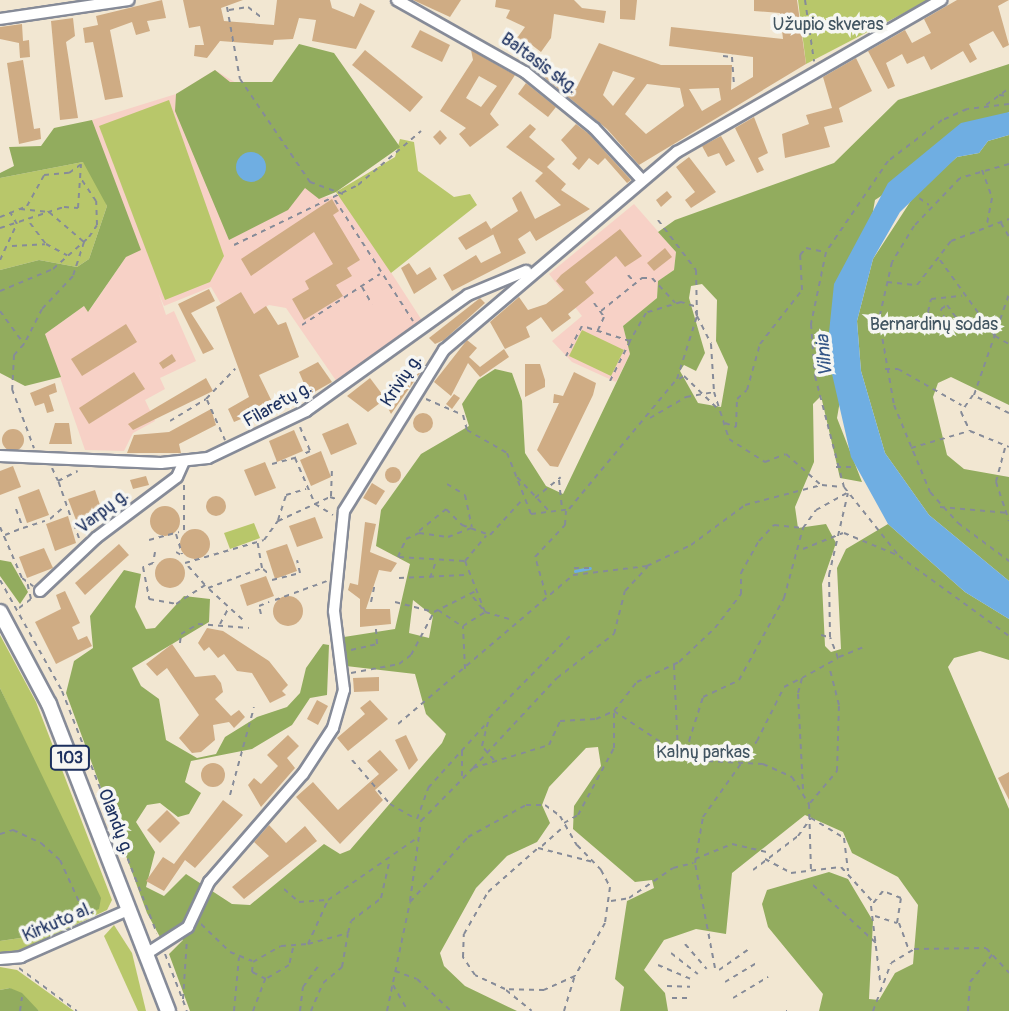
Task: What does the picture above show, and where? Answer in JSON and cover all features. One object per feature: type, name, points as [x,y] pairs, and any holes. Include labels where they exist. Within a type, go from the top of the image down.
[{"type":"main road","name":"Olandų g.","points":[[0,612],[49,704],[168,1011]]},
{"type":"street","points":[[0,19],[129,0]]},
{"type":"street","name":"Baltasis skg.","points":[[397,0],[525,72],[594,128],[642,180]]},
{"type":"street","name":"Krivių g.","points":[[146,954],[163,947],[191,923],[209,882],[322,748],[338,715],[343,673],[334,611],[343,521],[377,451],[444,350],[496,302],[642,180],[815,67],[941,0]]},
{"type":"street","name":"Filaretų g.","points":[[0,456],[34,453],[182,467],[230,450],[295,416],[485,288],[538,266]]},
{"type":"street","points":[[485,288],[496,302]]},
{"type":"street","name":"Varpų g.","points":[[40,591],[83,550],[182,467]]},
{"type":"street","name":"Kirkuto al.","points":[[4,959],[128,911]]},
{"type":"path","points":[[805,0],[815,67]]},
{"type":"path","points":[[262,18],[248,7],[228,9],[240,79],[310,182],[343,194]]},
{"type":"path","points":[[723,56],[732,57],[734,86]]},
{"type":"path","points":[[985,106],[1009,88]]},
{"type":"path","points":[[998,95],[1009,96]]},
{"type":"path","points":[[899,556],[844,487],[835,467],[811,350],[826,252],[888,161],[942,120],[985,106],[1009,104]]},
{"type":"path","points":[[234,246],[343,194],[421,131]]},
{"type":"path","points":[[0,217],[20,209],[49,212],[78,208],[81,164],[69,173],[44,175],[20,209]]},
{"type":"path","points":[[1009,164],[960,178],[931,206],[885,281],[880,319],[885,369],[910,448],[940,507],[1009,561]]},
{"type":"path","points":[[982,170],[992,198],[986,225]]},
{"type":"path","points":[[34,453],[29,421],[12,389],[14,355],[24,344],[42,309],[78,267],[84,242],[97,217],[96,201],[82,180]]},
{"type":"path","points":[[919,198],[931,206]]},
{"type":"path","points":[[334,199],[420,330]]},
{"type":"path","points":[[0,260],[10,246],[17,225],[10,212]]},
{"type":"path","points":[[0,228],[29,222],[49,212]]},
{"type":"path","points":[[49,212],[84,242]]},
{"type":"path","points":[[885,281],[917,285],[940,259],[951,241],[986,225],[1009,219]]},
{"type":"path","points":[[435,405],[463,415],[467,430],[501,447],[531,514],[565,510],[649,419],[677,379],[697,316],[696,270],[658,220]]},
{"type":"path","points":[[1000,221],[1009,237]]},
{"type":"path","points":[[29,222],[46,244],[68,256]]},
{"type":"path","points":[[0,291],[53,269],[84,242]]},
{"type":"path","points":[[10,246],[46,244]]},
{"type":"path","points":[[725,424],[736,427],[737,399],[747,390],[760,344],[802,290],[800,255],[806,248],[826,252]]},
{"type":"path","points":[[940,259],[962,296],[995,336],[1009,344]]},
{"type":"path","points":[[302,325],[381,274]]},
{"type":"path","points":[[628,275],[636,284]]},
{"type":"path","points":[[597,332],[601,312],[636,284],[652,278],[676,304]]},
{"type":"path","points":[[362,286],[372,304]]},
{"type":"path","points":[[962,405],[973,396],[1009,294]]},
{"type":"path","points":[[945,320],[941,309],[947,305],[960,323],[951,332],[935,327],[928,312],[931,299],[962,296]]},
{"type":"path","points":[[594,303],[601,312]]},
{"type":"path","points":[[610,381],[646,313],[676,304],[692,303],[711,344],[714,392],[729,439],[765,462],[786,454],[798,472],[821,485]]},
{"type":"path","points":[[0,311],[24,344]]},
{"type":"path","points":[[566,356],[582,326],[630,341]]},
{"type":"path","points":[[170,421],[206,399],[234,369]]},
{"type":"path","points":[[885,369],[898,369],[962,405],[970,430]]},
{"type":"path","points":[[677,379],[684,376],[697,393],[718,410]]},
{"type":"path","points":[[649,419],[697,393],[714,392]]},
{"type":"path","points":[[973,396],[1009,413]]},
{"type":"path","points":[[206,399],[230,450]]},
{"type":"path","points":[[295,416],[310,451],[304,454]]},
{"type":"path","points":[[910,448],[970,430],[1007,447],[996,482],[1009,521]]},
{"type":"path","points":[[70,515],[58,481],[93,457]]},
{"type":"path","points":[[272,464],[297,457],[306,489],[315,504],[343,521]]},
{"type":"path","points":[[182,467],[184,530]]},
{"type":"path","points":[[835,467],[851,467]]},
{"type":"path","points":[[330,497],[332,469]]},
{"type":"path","points":[[516,476],[549,512]]},
{"type":"path","points":[[535,498],[560,478],[565,525],[535,556],[546,596]]},
{"type":"path","points":[[447,484],[465,495],[471,528]]},
{"type":"path","points":[[419,820],[463,778],[557,678],[614,634],[625,591],[647,566],[691,545],[745,505],[821,485],[844,487]]},
{"type":"path","points":[[278,520],[286,495],[306,489]]},
{"type":"path","points":[[696,761],[689,741],[703,697],[739,680],[771,628],[802,550],[803,528],[816,510],[848,492]]},
{"type":"path","points":[[838,658],[830,637],[829,575],[844,532],[848,492]]},
{"type":"path","points":[[243,620],[186,564],[257,541],[278,520],[330,497],[340,500]]},
{"type":"path","points":[[485,612],[466,575],[465,561],[524,498]]},
{"type":"path","points":[[50,519],[66,506]]},
{"type":"path","points":[[74,525],[125,506]]},
{"type":"path","points":[[940,507],[1008,513]]},
{"type":"path","points":[[16,509],[23,528]]},
{"type":"path","points":[[419,533],[420,524],[443,509],[486,536]]},
{"type":"path","points":[[4,536],[45,521]]},
{"type":"path","points":[[72,521],[83,550]]},
{"type":"path","points":[[472,768],[549,745],[560,721],[596,719],[614,711],[637,682],[674,665],[741,594],[741,573],[759,541],[774,525],[803,528]]},
{"type":"path","points":[[0,527],[27,582],[31,599],[18,609]]},
{"type":"path","points":[[465,561],[435,563],[398,557],[406,539],[419,533],[448,537],[471,528]]},
{"type":"path","points":[[802,550],[844,532],[899,556],[1009,636]]},
{"type":"path","points":[[149,540],[177,533],[182,555],[176,552]]},
{"type":"path","points":[[257,541],[262,569],[270,574]]},
{"type":"path","points":[[1005,557],[1009,550]]},
{"type":"path","points":[[155,552],[153,563],[143,567],[149,599],[176,604],[205,585]]},
{"type":"path","points":[[272,580],[300,573],[298,560]]},
{"type":"path","points":[[430,578],[435,563]]},
{"type":"path","points":[[574,568],[647,566]]},
{"type":"path","points":[[398,724],[491,651],[514,620],[546,596],[595,568]]},
{"type":"path","points":[[208,588],[262,569]]},
{"type":"path","points":[[399,578],[466,575]]},
{"type":"path","points":[[275,600],[338,577]]},
{"type":"path","points":[[0,580],[62,691],[153,926]]},
{"type":"path","points":[[27,582],[40,591]]},
{"type":"path","points":[[371,602],[374,583]]},
{"type":"path","points":[[343,673],[399,664],[418,646],[436,611],[473,595],[476,591]]},
{"type":"path","points":[[473,595],[485,612],[514,620]]},
{"type":"path","points":[[395,601],[436,611],[463,626]]},
{"type":"path","points":[[261,614],[259,606],[269,603]]},
{"type":"path","points":[[219,624],[229,607]]},
{"type":"path","points":[[463,626],[485,612]]},
{"type":"path","points":[[180,643],[191,627],[219,624],[248,628]]},
{"type":"path","points":[[463,626],[465,670]]},
{"type":"path","points":[[341,655],[377,644],[376,629]]},
{"type":"path","points":[[821,635],[830,637]]},
{"type":"path","points":[[387,1011],[410,902],[419,820],[428,788],[570,636]]},
{"type":"path","points":[[715,968],[695,861],[707,808],[737,766],[784,687],[864,647]]},
{"type":"path","points":[[674,665],[678,754]]},
{"type":"path","points":[[809,804],[837,771],[839,705],[828,665]]},
{"type":"path","points":[[802,678],[803,789],[809,804],[811,871]]},
{"type":"path","points":[[230,795],[254,707]]},
{"type":"path","points":[[614,711],[678,754],[696,761],[737,766],[771,766],[803,789]]},
{"type":"path","points":[[532,1011],[505,989],[467,966],[464,934],[496,881],[563,824],[578,815],[614,748],[614,711]]},
{"type":"path","points":[[484,726],[486,751],[496,762]]},
{"type":"path","points":[[462,751],[463,778]]},
{"type":"path","points":[[352,760],[390,804],[419,820]]},
{"type":"path","points":[[410,902],[468,837],[526,805],[545,804],[606,878],[610,901],[595,947],[575,976],[564,1011]]},
{"type":"path","points":[[753,870],[764,859],[798,836],[810,818]]},
{"type":"path","points":[[810,818],[844,838],[848,871],[872,901],[880,981],[873,1011]]},
{"type":"path","points":[[0,834],[13,830],[60,860],[81,906],[93,910],[101,923]]},
{"type":"path","points":[[284,889],[299,902],[328,900],[418,838]]},
{"type":"path","points":[[610,901],[629,898],[673,868],[732,844],[772,853]]},
{"type":"path","points":[[538,848],[593,862]]},
{"type":"path","points":[[311,1011],[323,983],[342,967],[351,920],[381,898],[390,858]]},
{"type":"path","points":[[764,859],[791,873],[831,865],[848,871]]},
{"type":"path","points":[[813,884],[877,943]]},
{"type":"path","points":[[872,901],[883,891],[898,895],[904,907],[899,922],[909,952]]},
{"type":"path","points":[[308,944],[328,900]]},
{"type":"path","points":[[875,916],[886,924],[899,922]]},
{"type":"path","points":[[183,1002],[191,923],[253,962]]},
{"type":"path","points":[[253,962],[281,946],[293,948],[348,933]]},
{"type":"path","points":[[685,944],[707,969]]},
{"type":"path","points":[[880,981],[891,963],[909,952],[953,945],[994,951],[1009,973]]},
{"type":"path","points":[[163,947],[187,1011]]},
{"type":"path","points":[[253,1011],[266,979],[289,965],[293,948]]},
{"type":"path","points":[[719,970],[748,950]]},
{"type":"path","points":[[968,1011],[970,982],[994,951]]},
{"type":"path","points":[[671,953],[698,974]]},
{"type":"path","points":[[234,1011],[239,955]]},
{"type":"path","points":[[4,959],[77,1011]]},
{"type":"path","points":[[253,962],[252,972],[266,979]]},
{"type":"path","points":[[725,982],[757,963]]},
{"type":"path","points":[[300,1011],[303,987],[319,965]]},
{"type":"path","points":[[658,965],[693,980]]},
{"type":"path","points":[[395,971],[417,979],[452,1011]]},
{"type":"path","points":[[505,989],[544,990],[575,976]]},
{"type":"path","points":[[733,998],[768,977]]},
{"type":"path","points":[[393,982],[408,1011]]},
{"type":"path","points":[[667,986],[690,987]]},
{"type":"path","points":[[20,1011],[22,997]]},
{"type":"path","points":[[672,998],[688,998]]},
{"type":"shaded area","points":[[215,70],[241,86],[319,198],[341,195],[423,322],[337,382],[286,308],[269,305],[249,317],[241,292],[221,304],[211,287],[164,306],[159,294],[166,315],[174,311],[196,361],[160,378],[165,389],[145,400],[155,421],[133,433],[124,451],[85,450],[45,334],[84,306],[89,311],[126,257],[92,120],[176,94]]},
{"type":"shaded area","points":[[634,204],[676,252],[674,270],[658,281],[657,298],[623,326],[630,354],[616,382],[572,362],[552,341],[582,316],[549,274]]},
{"type":"green space","name":"Užupio skveras","points":[[798,0],[929,0],[806,64]]},
{"type":"green space","points":[[299,44],[334,53],[400,147],[336,192],[319,199],[305,188],[288,210],[229,240],[175,111],[176,94],[215,70],[230,82],[272,82]]},
{"type":"green space","name":"Kalnų parkas","points":[[1009,64],[1009,112],[875,200],[837,418],[862,482],[840,478],[821,396],[813,404],[814,462],[795,507],[798,528],[826,524],[836,543],[822,584],[825,646],[831,652],[841,649],[837,568],[846,549],[888,524],[965,592],[1009,619],[1009,660],[980,651],[954,658],[948,667],[1009,809],[1009,1011],[819,1011],[823,994],[768,927],[762,904],[767,890],[829,872],[848,879],[873,921],[869,999],[879,1000],[895,973],[913,964],[918,905],[898,877],[852,853],[843,832],[805,815],[732,873],[726,934],[696,929],[664,940],[644,970],[665,993],[668,1011],[620,1011],[624,987],[615,979],[627,901],[654,888],[652,880],[635,882],[573,829],[574,806],[601,766],[598,747],[586,748],[549,787],[542,805],[550,823],[537,842],[507,856],[476,888],[440,953],[444,966],[465,986],[517,1011],[190,1011],[169,954],[183,940],[181,932],[170,940],[160,937],[147,913],[66,693],[74,661],[93,648],[90,616],[124,570],[141,574],[135,607],[146,629],[155,628],[184,596],[210,599],[209,622],[132,668],[141,686],[159,699],[166,740],[197,758],[216,754],[225,737],[257,717],[287,707],[300,693],[306,668],[323,644],[329,645],[327,695],[310,698],[292,725],[252,749],[191,761],[185,782],[201,793],[189,814],[178,817],[160,803],[147,805],[136,822],[155,852],[146,887],[164,896],[186,874],[232,904],[250,905],[324,844],[340,854],[350,850],[442,743],[446,734],[426,714],[415,674],[346,666],[344,637],[395,629],[410,564],[376,546],[381,510],[421,454],[469,426],[462,404],[478,380],[495,369],[512,373],[522,401],[525,453],[546,486],[563,494],[630,354],[623,326],[657,298],[658,281],[674,270],[676,252],[658,232],[675,220],[834,163],[898,100]],"holes":[[[702,284],[717,300],[716,341],[728,367],[721,407],[698,403],[680,371],[684,365],[696,371],[705,353],[689,298],[691,286]],[[413,600],[433,616],[429,638],[409,633]]]},
{"type":"green space","points":[[169,100],[224,256],[210,282],[165,300],[99,126]]},
{"type":"green space","points":[[92,120],[141,250],[126,257],[88,312],[84,306],[45,334],[61,377],[25,386],[0,373],[0,270],[39,260],[77,267],[89,259],[107,206],[83,162],[0,178],[0,173],[14,166],[9,147],[41,146],[54,128]]},
{"type":"green space","name":"Bernardinų sodas","points":[[1009,135],[1009,405],[951,377],[938,383],[933,397],[947,455],[964,469],[1009,477],[1009,581],[929,515],[885,453],[861,371],[857,321],[873,259],[916,193],[957,157],[979,153],[988,141]]},
{"type":"green space","points":[[400,139],[414,142],[418,171],[454,197],[470,194],[477,205],[391,273],[336,192],[395,157]]},
{"type":"green space","points":[[83,162],[90,164],[107,206],[89,259],[77,267],[39,260],[0,270],[0,178]]},
{"type":"green space","points":[[582,330],[624,350],[611,376],[569,356]]},
{"type":"green space","points":[[254,523],[260,538],[230,549],[224,533]]},
{"type":"green space","points":[[0,560],[11,562],[28,592],[20,604],[0,576]]},
{"type":"green space","points":[[0,635],[36,702],[112,900],[107,910],[22,950],[0,954],[0,941],[34,936],[100,904],[0,688]]},
{"type":"green space","points":[[0,688],[101,898],[99,909],[34,936],[0,941]]},
{"type":"green space","points":[[114,925],[132,953],[146,1011],[138,1011],[104,936]]},
{"type":"green space","points":[[0,967],[17,970],[74,1011],[39,1011],[10,988],[0,990]]},
{"type":"green space","points":[[10,988],[22,993],[39,1011],[0,1011],[0,990]]},
{"type":"water","points":[[1009,112],[1009,135],[988,141],[979,153],[957,157],[900,212],[873,259],[857,321],[861,371],[885,453],[929,515],[1009,581],[1009,619],[965,592],[888,524],[851,457],[827,352],[834,284],[888,183],[961,123]]},
{"type":"water","points":[[251,152],[262,156],[266,167],[262,178],[251,182],[240,178],[236,167],[240,156]]},
{"type":"building","points":[[162,0],[166,18],[147,21],[150,31],[136,35],[132,22],[110,30],[123,97],[105,100],[93,42],[85,43],[83,28],[98,25],[96,16]]},
{"type":"building","points":[[183,0],[243,0],[221,8],[224,21],[274,25],[277,0],[330,0],[332,8],[354,17],[360,3],[375,11],[356,49],[312,41],[316,20],[299,18],[293,39],[274,40],[273,45],[220,41],[207,58],[194,56],[195,45],[204,45],[200,26],[189,28]]},
{"type":"building","points":[[413,0],[461,0],[450,17]]},
{"type":"building","points":[[496,0],[574,0],[582,8],[606,11],[604,23],[554,14],[551,38],[541,52],[528,42],[521,52],[512,45],[525,27],[506,18],[510,10],[495,7]]},
{"type":"building","points":[[620,0],[637,0],[635,20],[620,19]]},
{"type":"building","points":[[754,0],[797,0],[806,64],[639,165],[607,129],[538,72],[548,59],[547,66],[576,89],[599,43],[661,65],[732,65],[731,90],[753,77],[753,57],[669,46],[671,27],[783,39],[780,13],[754,11]],"holes":[[[613,71],[635,78],[613,106],[603,95]],[[647,84],[680,88],[684,106],[646,134],[625,114]],[[719,88],[721,100],[702,111],[689,89]]]},
{"type":"building","points":[[957,0],[1009,0],[998,6],[1009,45],[1003,48],[993,31],[969,44],[977,59],[970,63],[963,51],[931,70],[924,56],[907,64],[902,54],[886,63],[895,86],[888,89],[868,51],[905,30],[912,43],[931,33],[924,19]]},
{"type":"building","points":[[73,18],[75,36],[66,42],[78,118],[60,120],[51,21]]},
{"type":"building","points":[[22,24],[23,41],[29,40],[30,57],[20,58],[19,43],[0,39],[0,27]]},
{"type":"building","points":[[420,30],[450,45],[442,62],[411,47]]},
{"type":"building","points":[[365,50],[423,97],[410,112],[352,65]]},
{"type":"building","points":[[471,50],[515,75],[490,114],[499,125],[470,147],[459,134],[466,128],[440,111],[473,60]],"holes":[[[479,76],[497,86],[481,107],[466,98]]]},
{"type":"building","points":[[856,58],[872,91],[839,108],[843,122],[824,127],[830,147],[785,158],[782,134],[809,124],[806,115],[832,108],[823,77]]},
{"type":"building","points":[[23,60],[34,129],[40,128],[41,139],[19,144],[7,63]]},
{"type":"building","points":[[526,83],[556,107],[548,117],[518,94]]},
{"type":"building","points":[[754,117],[768,153],[758,158],[764,170],[757,173],[735,128]]},
{"type":"building","points":[[530,124],[536,129],[529,137],[555,159],[547,167],[566,184],[561,190],[590,209],[536,241],[530,231],[518,239],[526,253],[452,291],[443,275],[476,255],[481,263],[501,253],[491,229],[518,211],[512,198],[521,191],[535,219],[561,205],[535,181],[543,173],[506,147]]},
{"type":"building","points":[[576,124],[589,134],[631,180],[627,183],[605,158],[598,165],[589,158],[579,170],[572,164],[577,158],[561,140]]},
{"type":"building","points":[[440,130],[447,138],[440,145],[433,137]]},
{"type":"building","points":[[721,136],[735,161],[726,166],[719,153],[708,157],[702,146]]},
{"type":"building","points":[[689,157],[716,192],[691,208],[685,200],[695,192],[676,167]]},
{"type":"building","points":[[667,191],[672,197],[661,207],[656,200]]},
{"type":"building","points":[[332,199],[339,211],[333,215],[360,260],[347,268],[352,276],[336,285],[343,296],[304,320],[292,299],[309,289],[305,281],[333,264],[314,232],[251,276],[241,259]]},
{"type":"building","points":[[486,221],[494,234],[466,250],[458,238]]},
{"type":"building","points":[[620,229],[642,256],[625,267],[616,256],[585,282],[594,293],[568,314],[571,318],[552,332],[541,317],[526,327],[530,337],[505,349],[490,322],[519,297],[528,310],[546,304],[564,290],[556,281],[561,275]]},
{"type":"building","points":[[665,248],[672,257],[654,271],[647,263]]},
{"type":"building","points":[[409,263],[417,275],[430,267],[437,279],[414,294],[401,268]]},
{"type":"building","points":[[209,289],[215,301],[191,313],[214,349],[203,354],[178,304]]},
{"type":"building","points":[[241,292],[254,314],[266,306],[278,325],[286,322],[299,357],[259,375],[277,412],[267,415],[265,409],[234,422],[228,409],[249,397],[216,307]]},
{"type":"building","points":[[480,298],[485,303],[444,340],[435,344],[429,338]]},
{"type":"building","points":[[126,324],[137,342],[82,376],[71,359]]},
{"type":"building","points":[[467,340],[477,348],[469,357],[480,367],[504,349],[509,357],[480,377],[468,363],[451,396],[434,382]]},
{"type":"building","points":[[172,354],[176,361],[163,369],[159,363]]},
{"type":"building","points":[[318,362],[332,382],[309,395],[299,372]]},
{"type":"building","points":[[525,364],[540,364],[545,387],[525,397]]},
{"type":"building","points":[[411,366],[420,373],[391,414],[384,400],[368,412],[347,396],[370,378],[385,398]]},
{"type":"building","points":[[134,372],[145,389],[89,424],[79,408]]},
{"type":"building","points":[[574,372],[596,383],[593,395],[558,467],[550,466],[537,450],[559,403],[553,403],[554,394],[563,396]]},
{"type":"building","points":[[206,378],[213,391],[133,430],[128,424]]},
{"type":"building","points":[[55,383],[57,392],[49,395],[54,411],[47,413],[44,403],[35,406],[30,393]]},
{"type":"building","points":[[454,394],[460,398],[452,409],[446,404]]},
{"type":"building","points":[[211,409],[216,425],[179,444],[181,453],[127,453],[134,435],[169,432]]},
{"type":"building","points":[[419,413],[427,413],[433,423],[427,433],[419,433],[413,427],[413,419]]},
{"type":"building","points":[[55,423],[69,423],[72,444],[49,444]]},
{"type":"building","points":[[348,423],[357,444],[331,455],[322,434]]},
{"type":"building","points":[[13,429],[21,432],[24,440],[21,448],[13,451],[5,448],[2,440],[5,432]]},
{"type":"building","points":[[294,430],[303,451],[277,462],[269,441]]},
{"type":"building","points":[[321,451],[331,477],[311,486],[300,460]]},
{"type":"building","points":[[265,462],[276,488],[255,496],[244,470]]},
{"type":"building","points":[[13,466],[21,487],[0,495],[0,471]]},
{"type":"building","points":[[393,467],[399,469],[399,481],[393,483],[387,481],[385,475],[387,469]]},
{"type":"building","points":[[146,476],[149,485],[133,489],[130,480]]},
{"type":"building","points":[[372,483],[385,491],[376,505],[363,498]]},
{"type":"building","points":[[39,489],[49,515],[27,523],[18,497]]},
{"type":"building","points":[[95,490],[102,511],[76,520],[68,499]]},
{"type":"building","points":[[216,496],[223,499],[226,506],[223,513],[216,516],[209,513],[206,506],[209,499]]},
{"type":"building","points":[[165,506],[176,510],[180,521],[176,532],[165,536],[154,532],[150,521],[154,510]]},
{"type":"building","points":[[68,516],[76,543],[55,551],[46,524]]},
{"type":"building","points":[[315,517],[323,538],[297,547],[289,526]]},
{"type":"building","points":[[365,522],[376,524],[370,552],[397,563],[391,572],[379,570],[366,609],[390,609],[391,624],[360,627],[360,599],[348,590],[350,583],[358,585]]},
{"type":"building","points":[[195,529],[205,534],[210,544],[205,554],[195,559],[185,554],[180,544],[185,534]]},
{"type":"building","points":[[119,544],[129,555],[85,595],[75,583]]},
{"type":"building","points":[[287,544],[297,571],[275,579],[266,551]]},
{"type":"building","points":[[44,548],[53,568],[27,578],[19,557]]},
{"type":"building","points":[[170,558],[181,562],[185,573],[181,584],[170,588],[159,584],[155,573],[159,562]]},
{"type":"building","points":[[266,576],[274,596],[247,606],[240,585]]},
{"type":"building","points":[[65,591],[80,623],[72,627],[78,640],[87,636],[92,646],[56,664],[35,622],[61,609],[56,595]]},
{"type":"building","points":[[288,596],[294,597],[302,605],[302,617],[294,625],[288,626],[282,625],[274,617],[273,611],[274,605],[282,597]]},
{"type":"building","points":[[207,628],[223,631],[269,661],[288,685],[282,691],[286,695],[270,703],[252,673],[237,671],[224,654],[218,658],[209,647],[204,651],[198,643]]},
{"type":"building","points":[[172,644],[195,677],[215,675],[223,692],[215,699],[231,716],[239,710],[245,717],[234,728],[229,722],[213,725],[215,740],[201,752],[192,753],[179,738],[199,715],[167,668],[157,676],[146,664]]},
{"type":"building","points":[[379,677],[379,691],[354,692],[353,678]]},
{"type":"building","points":[[317,700],[328,706],[318,725],[307,719]]},
{"type":"building","points":[[370,700],[388,719],[348,751],[337,738],[365,714],[360,708]]},
{"type":"building","points":[[288,735],[299,746],[287,758],[295,768],[261,807],[248,785],[254,778],[261,784],[278,766],[267,755]]},
{"type":"building","points":[[406,735],[418,760],[409,770],[395,740]]},
{"type":"building","points":[[380,750],[398,770],[375,790],[383,800],[340,844],[296,797],[313,782],[338,810],[379,774],[367,761]]},
{"type":"building","points":[[213,763],[222,766],[225,775],[222,784],[213,787],[204,784],[201,775],[204,766]]},
{"type":"building","points":[[1009,772],[1009,800],[998,778]]},
{"type":"building","points":[[223,800],[243,815],[195,868],[185,860],[164,891],[146,881],[163,857],[174,864]]},
{"type":"building","points":[[167,810],[180,823],[160,843],[147,830]]},
{"type":"building","points":[[269,825],[286,843],[305,826],[317,841],[244,899],[232,887],[269,856],[254,842]]},
{"type":"waterway","points":[[575,571],[590,568]]},
{"type":"water label","name":"Vilnia","points":[[825,356]]}]
